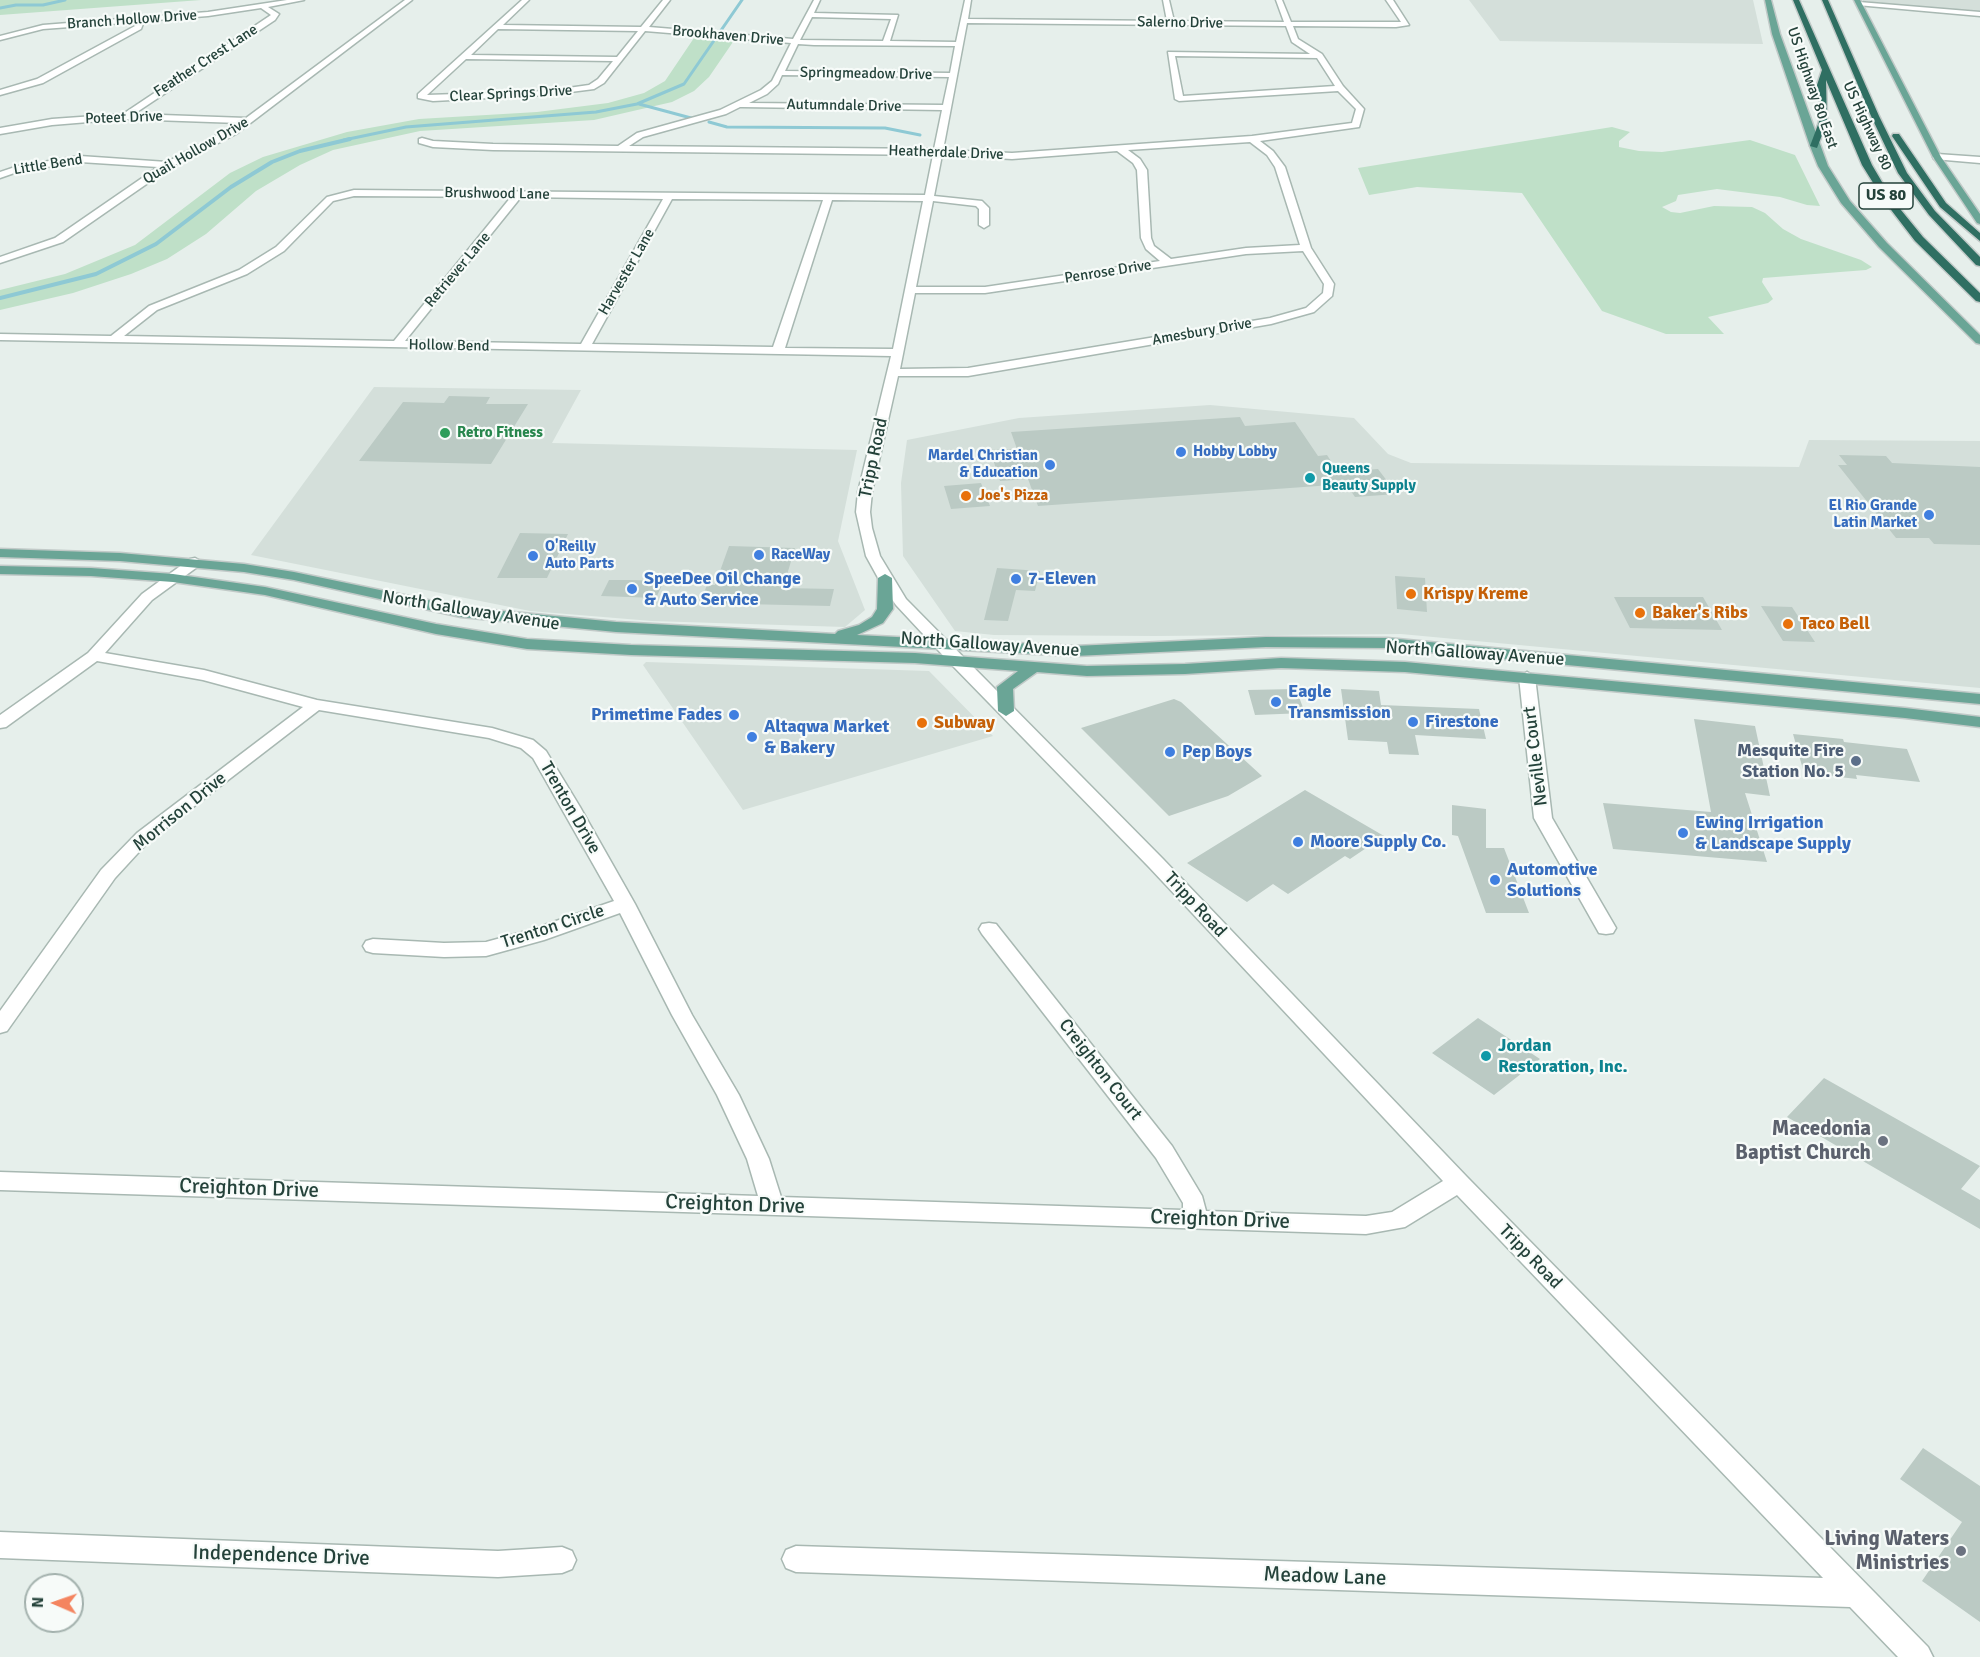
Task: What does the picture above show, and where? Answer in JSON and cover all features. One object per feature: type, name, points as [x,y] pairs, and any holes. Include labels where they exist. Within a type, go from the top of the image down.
[{"type":"highway","name":"US 80","points":[[1796,0],[1826,70]]},
{"type":"highway","name":"US 80","points":[[1825,0],[1875,116]]},
{"type":"highway","points":[[1835,22],[1840,15],[1839,9]]},
{"type":"highway","points":[[1814,146],[1823,122],[1824,104],[1821,84],[1826,70]]},
{"type":"highway","name":"US Highway 80","points":[[1826,70],[1867,165],[1888,200],[1919,239],[1980,300]]},
{"type":"highway","points":[[1875,116],[1893,133],[1947,210],[1980,238]]},
{"type":"highway","name":"US Highway 80","points":[[1875,116],[1896,161],[1916,192],[1945,227],[1980,263]]},
{"type":"main road","name":"US Highway 80 East","points":[[1768,0],[1776,34],[1814,146],[1823,166],[1846,203],[1883,245],[1980,341]]},
{"type":"main road","points":[[1858,2],[1937,157],[1980,221]]},
{"type":"main road","name":"North Galloway Avenue","points":[[0,553],[195,562],[294,576],[461,612],[555,622],[1075,651],[1266,642],[1387,643],[1980,699]]},
{"type":"main road","name":"North Galloway Avenue","points":[[0,570],[91,572],[173,578],[265,591],[436,629],[539,645],[643,651],[957,661],[1099,671],[1314,664],[1405,667],[1527,676],[1980,722]]},
{"type":"main road","points":[[811,637],[848,633],[878,620],[885,609],[885,578]]},
{"type":"main road","points":[[382,617],[406,600]]},
{"type":"main road","points":[[1525,655],[1527,676]]},
{"type":"main road","points":[[1575,660],[1579,682]]},
{"type":"main road","points":[[1006,711],[1005,687],[1032,668]]},
{"type":"main road","points":[[1896,691],[1905,713]]},
{"type":"street","name":"Branch Hollow Drive","points":[[0,38],[43,27],[208,14],[301,0]]},
{"type":"street","name":"Quail Hollow Drive","points":[[0,260],[59,240],[168,165],[233,132],[409,0]]},
{"type":"street","points":[[464,57],[526,0]]},
{"type":"street","points":[[658,0],[667,0]]},
{"type":"street","name":"Clear Springs Drive","points":[[464,57],[421,96],[423,98],[580,90],[600,83],[667,0]]},
{"type":"street","points":[[622,147],[640,135],[704,119],[741,105],[767,89],[775,82],[817,0]]},
{"type":"street","name":"Tripp Road","points":[[968,0],[898,353],[870,470],[863,512],[873,556],[885,578],[901,602],[957,661],[1156,863],[1459,1183],[1918,1657]]},
{"type":"street","points":[[1166,0],[1171,23]]},
{"type":"street","points":[[1279,0],[1289,24]]},
{"type":"street","name":"Salerno Drive","points":[[963,21],[1396,26],[1404,24],[1405,21],[1389,0]]},
{"type":"street","points":[[1858,2],[1980,14]]},
{"type":"street","name":"Feather Crest Lane","points":[[125,116],[272,18],[275,14],[262,6]]},
{"type":"street","points":[[809,15],[895,17],[886,43]]},
{"type":"street","points":[[0,93],[27,87],[40,81],[138,27],[141,20]]},
{"type":"street","name":"Heatherdale Drive","points":[[422,141],[434,144],[493,147],[937,152],[1012,156],[1252,139],[1356,125],[1360,109],[1340,88],[1319,56],[1294,40],[1289,24]]},
{"type":"street","name":"Brookhaven Drive","points":[[497,27],[643,29],[795,41],[959,44]]},
{"type":"street","points":[[1319,56],[1171,54],[1179,99],[1340,88]]},
{"type":"street","points":[[464,57],[620,59]]},
{"type":"street","name":"Springmeadow Drive","points":[[779,73],[953,75]]},
{"type":"street","name":"Autumndale Drive","points":[[741,105],[947,108]]},
{"type":"street","name":"Poteet Drive","points":[[0,131],[52,122],[125,116],[249,121]]},
{"type":"street","name":"Amesbury Drive","points":[[893,373],[968,372],[1291,316],[1310,310],[1328,294],[1329,284],[1306,248],[1280,167],[1270,153],[1252,139]]},
{"type":"street","points":[[1120,149],[1137,161],[1142,170],[1146,238],[1150,247],[1168,262]]},
{"type":"street","points":[[1937,157],[1980,160]]},
{"type":"street","name":"Little Bend","points":[[0,175],[18,169],[80,159],[168,165]]},
{"type":"street","name":"Brushwood Lane","points":[[112,340],[153,308],[243,272],[280,249],[330,199],[358,193],[928,198],[979,203],[984,208],[984,225]]},
{"type":"street","name":"Retriever Lane","points":[[396,345],[519,194]]},
{"type":"street","name":"Harvester Lane","points":[[584,348],[669,196]]},
{"type":"street","points":[[778,351],[828,198]]},
{"type":"street","name":"Penrose Drive","points":[[909,290],[993,289],[1246,251],[1306,248]]},
{"type":"street","name":"Hollow Bend","points":[[0,337],[898,353]]},
{"type":"street","points":[[0,723],[94,656],[147,597],[195,562]]},
{"type":"street","name":"Trenton Drive","points":[[94,656],[204,675],[316,705],[492,733],[527,744],[540,755],[625,903],[682,1015],[728,1095],[758,1159],[772,1206]]},
{"type":"street","name":"Neville Court","points":[[1527,676],[1544,818],[1606,928]]},
{"type":"street","name":"Morrison Drive","points":[[0,1026],[108,874],[143,837],[316,705]]},
{"type":"street","name":"Trenton Circle","points":[[373,945],[444,950],[486,949],[537,935],[625,903]]},
{"type":"street","name":"Creighton Court","points":[[989,929],[1164,1152],[1194,1202],[1195,1220]]},
{"type":"street","name":"Creighton Drive","points":[[0,1181],[1366,1225],[1397,1220],[1459,1183]]},
{"type":"street","name":"Independence Drive","points":[[0,1545],[498,1564],[562,1560]]},
{"type":"street","name":"Meadow Lane","points":[[795,1560],[1854,1593]]},
{"type":"shaded area","points":[[1469,0],[1753,0],[1763,44],[1500,41]]},
{"type":"shaded area","points":[[1980,0],[1980,13],[1863,1]]},
{"type":"shaded area","points":[[374,387],[581,390],[552,443],[857,450],[838,541],[865,610],[845,627],[652,621],[530,611],[251,555]]},
{"type":"shaded area","points":[[1210,405],[1354,418],[1388,454],[1411,463],[1799,467],[1809,440],[1980,441],[1980,688],[1401,634],[994,635],[955,631],[903,556],[901,483],[907,440],[1019,418]]},
{"type":"shaded area","points":[[646,662],[929,671],[993,736],[743,810],[643,665]]},
{"type":"green space","points":[[0,0],[201,0],[0,15]]},
{"type":"green space","points":[[696,35],[735,39],[709,77],[694,91],[672,102],[594,120],[420,131],[333,150],[300,165],[256,191],[206,234],[167,259],[131,274],[73,293],[0,310],[0,290],[65,274],[135,245],[230,173],[263,157],[347,132],[419,119],[537,112],[608,103],[644,93],[665,81]]},
{"type":"green space","points":[[1612,127],[1630,132],[1619,141],[1619,147],[1639,151],[1662,152],[1750,140],[1795,155],[1820,206],[1807,205],[1780,197],[1717,189],[1678,195],[1676,201],[1662,207],[1671,212],[1680,213],[1714,206],[1752,207],[1765,213],[1783,229],[1801,239],[1861,260],[1872,267],[1866,270],[1763,278],[1762,282],[1773,299],[1768,303],[1708,317],[1724,334],[1666,334],[1602,311],[1522,193],[1417,187],[1369,195],[1358,168]]},
{"type":"building","name":"Retro Fitness","points":[[449,396],[490,397],[486,404],[528,404],[491,464],[359,461],[403,402],[444,403]]},
{"type":"building","points":[[1240,417],[1245,426],[1295,422],[1318,456],[1327,455],[1346,484],[1038,506],[1028,479],[1000,481],[990,450],[1017,449],[1011,432]]},
{"type":"building","name":"El Rio Grande Latin Market","points":[[1839,455],[1886,456],[1892,463],[1980,467],[1980,545],[1934,544],[1929,538],[1896,538],[1838,465],[1847,465]]},
{"type":"building","points":[[1378,469],[1397,494],[1355,497],[1338,472]]},
{"type":"building","name":"Joe's Pizza","points":[[981,483],[990,506],[951,509],[944,486]]},
{"type":"building","name":"O'Reilly Auto Parts","points":[[520,533],[568,534],[547,578],[497,578]]},
{"type":"building","points":[[729,546],[795,548],[783,588],[834,589],[830,606],[700,603],[707,585],[715,585]]},
{"type":"building","points":[[997,568],[1040,571],[1035,591],[1016,590],[1008,621],[984,620]]},
{"type":"building","name":"Krispy Kreme","points":[[1395,576],[1425,578],[1427,612],[1397,609]]},
{"type":"building","name":"SpeeDee Oil Change & Auto Service","points":[[609,580],[664,581],[656,598],[601,596]]},
{"type":"building","points":[[1614,597],[1703,597],[1722,630],[1630,628]]},
{"type":"building","name":"Taco Bell","points":[[1761,606],[1792,607],[1815,642],[1783,641]]},
{"type":"building","name":"Eagle Transmission","points":[[1296,689],[1305,713],[1255,715],[1248,690]]},
{"type":"building","name":"Firestone","points":[[1341,689],[1379,691],[1381,705],[1479,709],[1486,739],[1415,735],[1419,755],[1389,754],[1387,742],[1348,740]]},
{"type":"building","name":"Pep Boys","points":[[1174,699],[1181,702],[1262,776],[1228,796],[1169,816],[1081,728]]},
{"type":"building","points":[[1694,719],[1755,726],[1770,796],[1745,793],[1767,862],[1613,849],[1603,803],[1711,812]]},
{"type":"building","name":"Mesquite Fire Station No. 5","points":[[1793,734],[1907,749],[1920,782],[1856,775],[1857,779],[1804,773]]},
{"type":"building","name":"Moore Supply Co.","points":[[1305,790],[1384,836],[1350,859],[1345,856],[1288,894],[1273,884],[1247,902],[1187,863]]},
{"type":"building","name":"Automotive Solutions","points":[[1452,805],[1486,809],[1486,848],[1504,848],[1529,913],[1486,913],[1458,836],[1452,835]]},
{"type":"building","name":"Jordan Restoration, Inc.","points":[[1478,1018],[1540,1059],[1494,1095],[1432,1053]]},
{"type":"building","name":"Macedonia Baptist Church","points":[[1824,1078],[1980,1166],[1961,1189],[1980,1200],[1980,1229],[1787,1117]]},
{"type":"building","name":"Living Waters Ministries","points":[[1923,1448],[1980,1486],[1980,1622],[1922,1581],[1962,1522],[1900,1479]]},
{"type":"waterway","points":[[0,8],[16,5],[43,5],[65,0]]},
{"type":"waterway","points":[[344,140],[406,127],[596,112],[637,104],[684,84],[742,0]]},
{"type":"waterway","points":[[639,104],[691,118]]},
{"type":"waterway","points":[[709,122],[727,127],[885,128],[920,135]]},
{"type":"waterway","points":[[0,298],[96,274],[156,244],[231,187],[272,162],[300,151],[350,139]]},
{"type":"place","name":"Retro Fitness","points":[[445,433]]},
{"type":"place","name":"Hobby Lobby","points":[[1181,452]]},
{"type":"place","name":"Mardel Christian & Education","points":[[1050,465]]},
{"type":"place","name":"Queens Beauty Supply","points":[[1310,478]]},
{"type":"place","name":"Joe's Pizza","points":[[966,496]]},
{"type":"place","name":"El Rio Grande Latin Market","points":[[1929,515]]},
{"type":"place","name":"RaceWay","points":[[759,555]]},
{"type":"place","name":"O'Reilly Auto Parts","points":[[533,556]]},
{"type":"place","name":"7-Eleven","points":[[1016,579]]},
{"type":"place","name":"SpeeDee Oil Change & Auto Service","points":[[632,589]]},
{"type":"place","name":"Krispy Kreme","points":[[1411,594]]},
{"type":"place","name":"Baker's Ribs","points":[[1640,613]]},
{"type":"place","name":"Taco Bell","points":[[1788,624]]},
{"type":"place","name":"Eagle Transmission","points":[[1276,702]]},
{"type":"place","name":"Primetime Fades","points":[[734,715]]},
{"type":"place","name":"Firestone","points":[[1413,722]]},
{"type":"place","name":"Subway","points":[[922,723]]},
{"type":"place","name":"Altaqwa Market & Bakery","points":[[752,737]]},
{"type":"place","name":"Pep Boys","points":[[1170,752]]},
{"type":"place","name":"Mesquite Fire Station No. 5","points":[[1856,761]]},
{"type":"place","name":"Ewing Irrigation & Landscape Supply","points":[[1683,833]]},
{"type":"place","name":"Moore Supply Co.","points":[[1298,842]]},
{"type":"place","name":"Automotive Solutions","points":[[1495,880]]},
{"type":"place","name":"Jordan Restoration, Inc.","points":[[1486,1056]]},
{"type":"place","name":"Macedonia Baptist Church","points":[[1883,1141]]},
{"type":"place","name":"Living Waters Ministries","points":[[1961,1551]]}]
